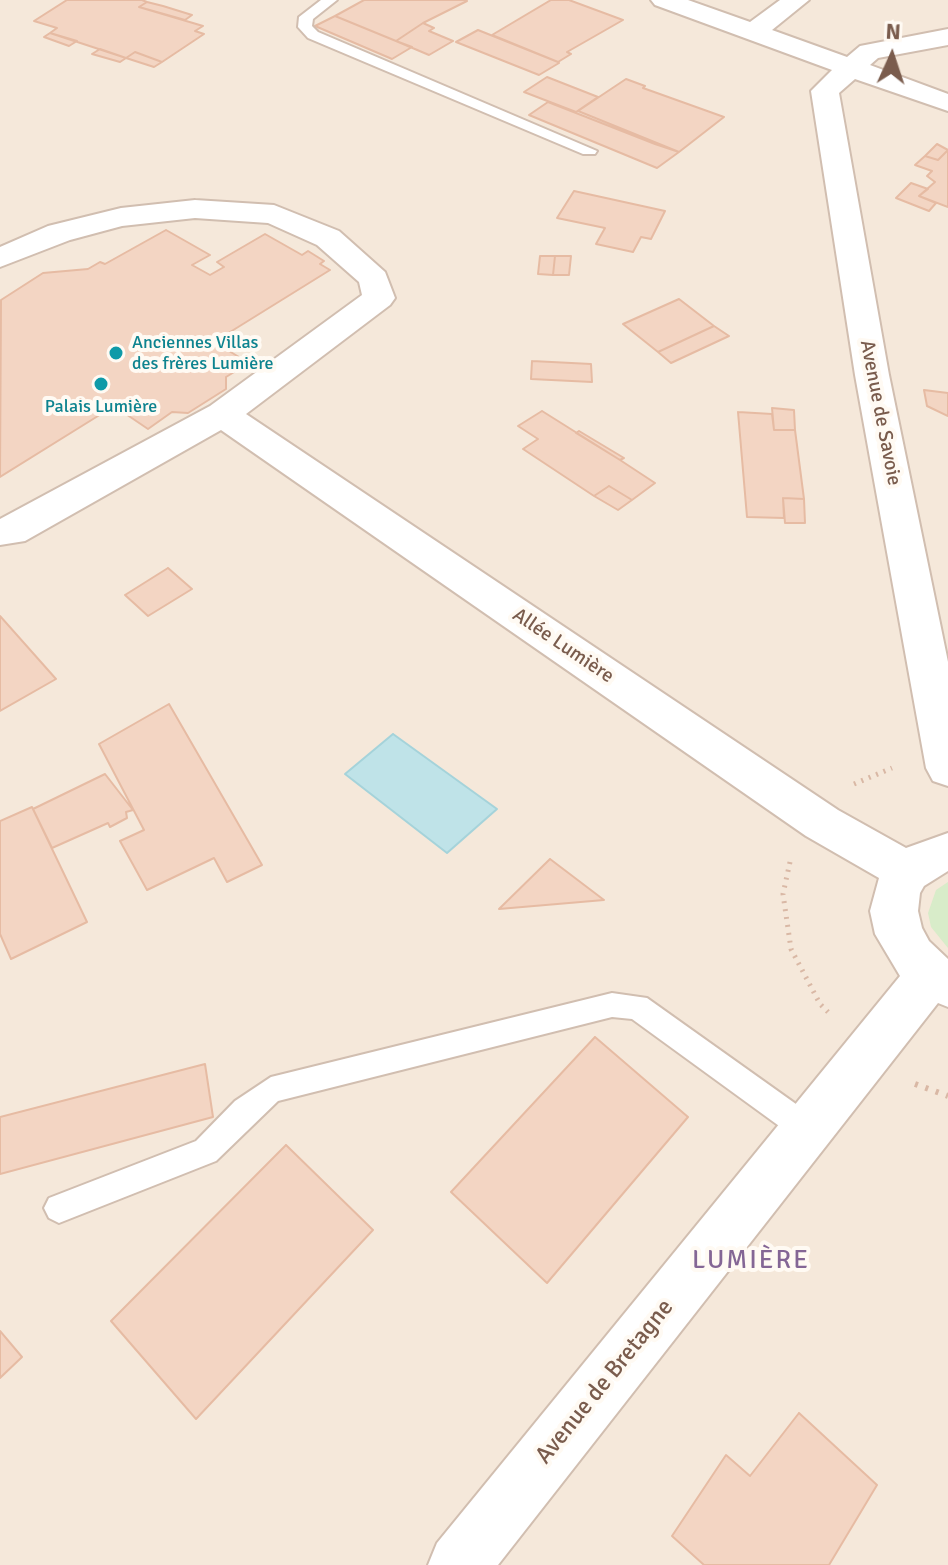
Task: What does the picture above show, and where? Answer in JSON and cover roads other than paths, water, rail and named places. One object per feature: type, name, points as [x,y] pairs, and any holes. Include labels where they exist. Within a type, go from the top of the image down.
[{"type":"street","points":[[664,0],[948,103]]},
{"type":"street","points":[[753,32],[796,0]]},
{"type":"street","points":[[850,67],[869,52],[948,37]]},
{"type":"street","name":"Avenue de Savoie","points":[[850,67],[825,91],[826,102],[872,375],[948,768]]},
{"type":"street","points":[[0,258],[71,229],[121,217],[195,209],[274,214],[328,238],[374,279],[379,298],[222,414],[12,531],[0,532]]},
{"type":"street","name":"Allée Lumière","points":[[222,414],[822,823],[928,862]]},
{"type":"street","points":[[928,862],[897,889],[894,911],[899,934],[912,956],[940,980]]},
{"type":"street","name":"Avenue de Bretagne","points":[[459,1565],[807,1129],[940,980]]},
{"type":"lane","points":[[330,0],[306,17],[305,27],[313,35],[589,151]]},
{"type":"lane","points":[[59,1208],[206,1151],[245,1111],[271,1090],[612,1005],[637,1007],[807,1129]]},
{"type":"water","points":[[393,734],[497,809],[447,853],[345,774]]},
{"type":"place","name":"Anciennes Villas des frères Lumière","points":[[116,353]]},
{"type":"place","name":"Palais Lumière","points":[[101,384]]},
{"type":"district","name":"LUMIÈRE","points":[[751,1261]]}]
